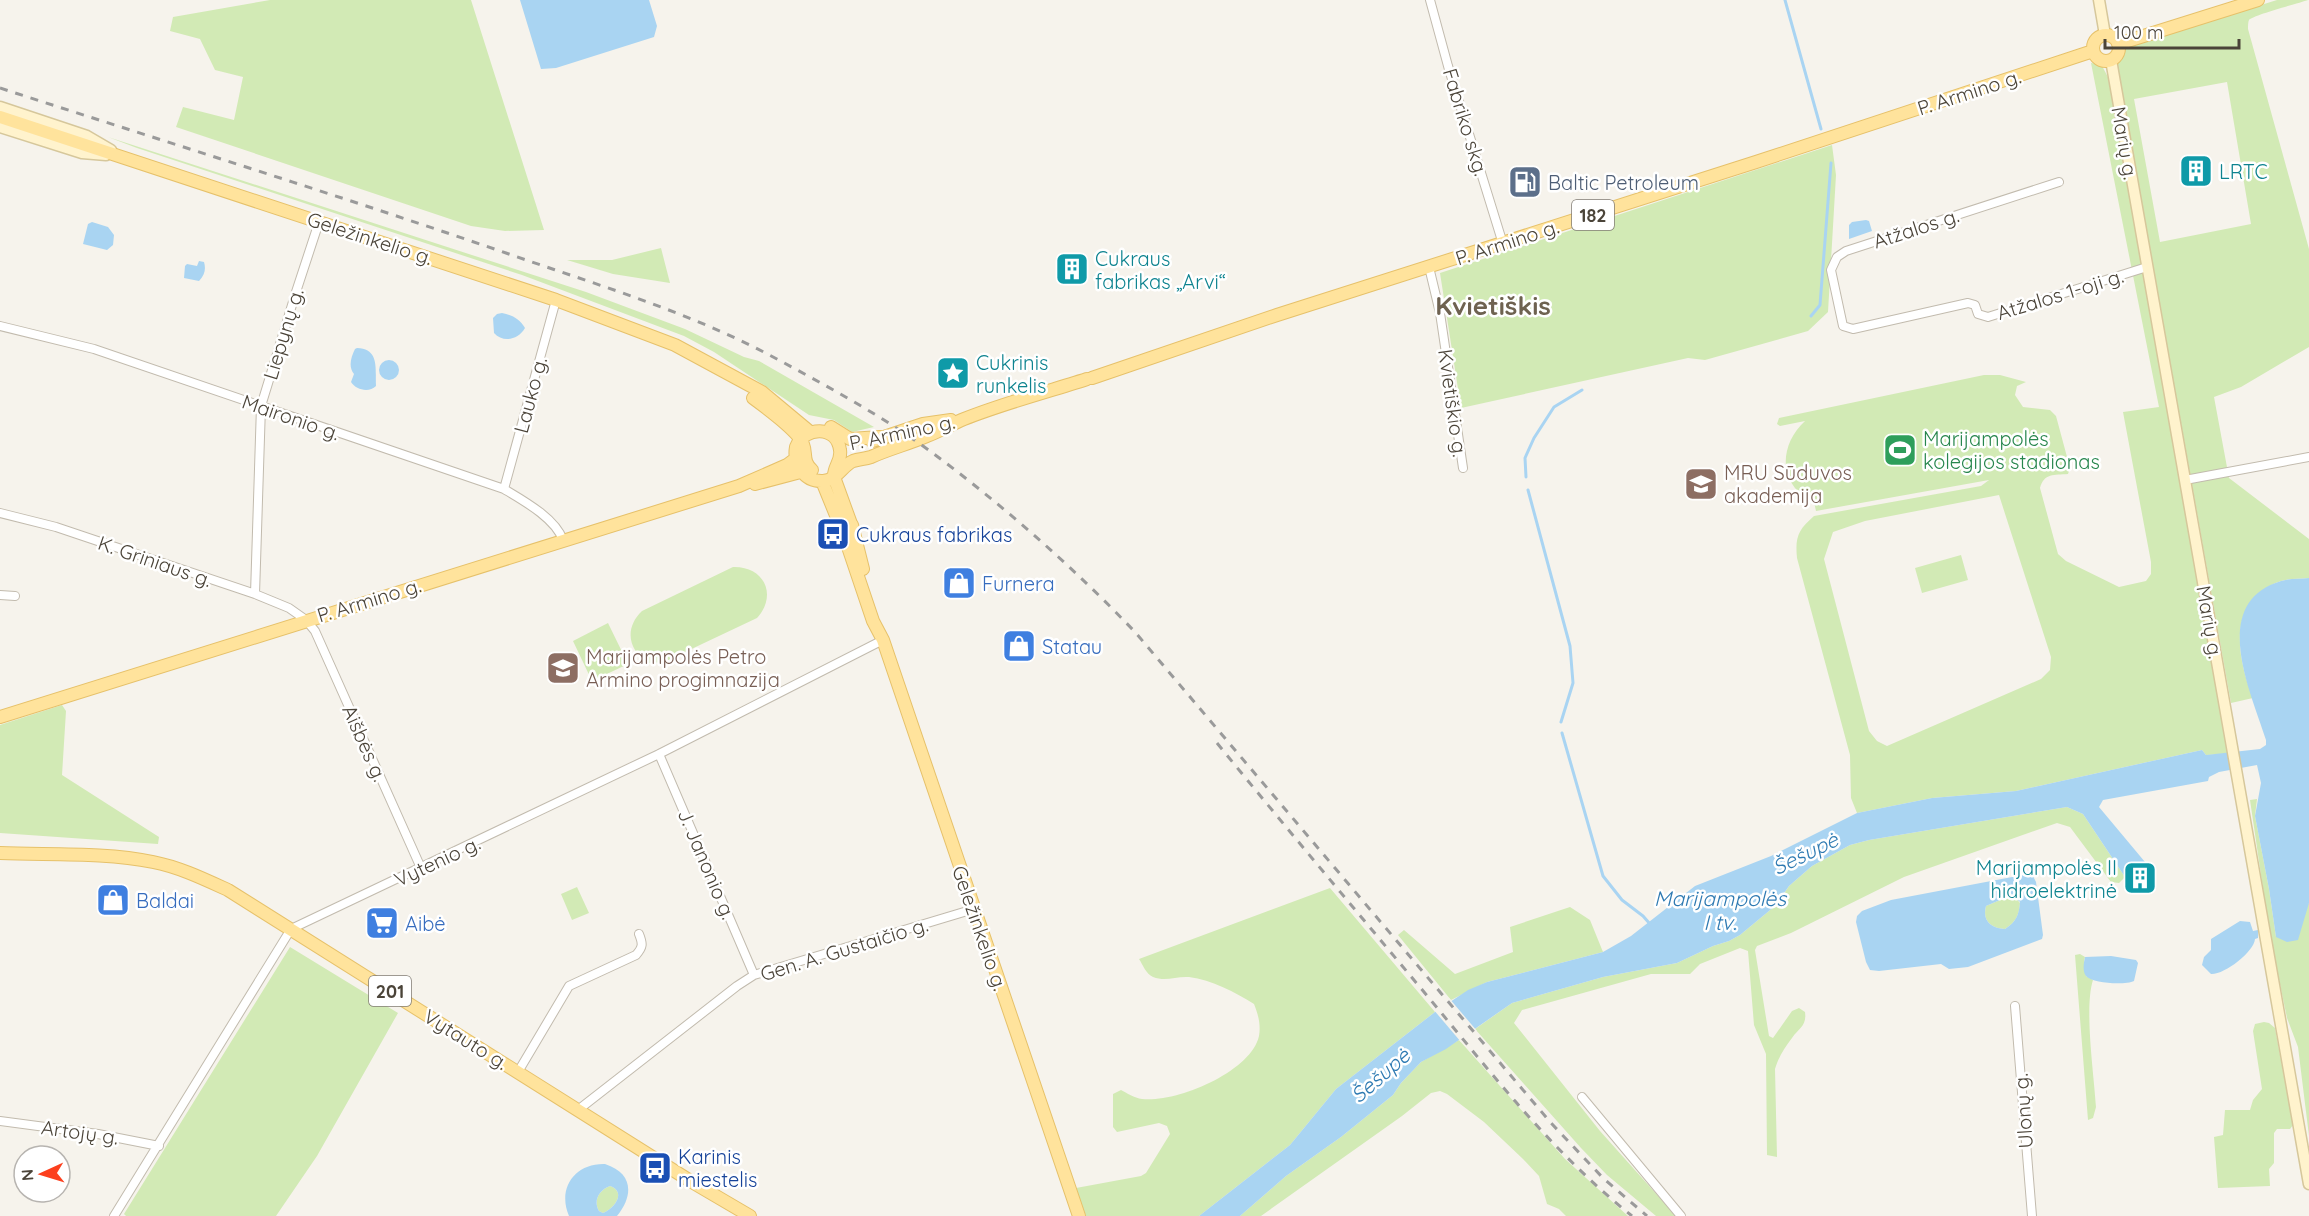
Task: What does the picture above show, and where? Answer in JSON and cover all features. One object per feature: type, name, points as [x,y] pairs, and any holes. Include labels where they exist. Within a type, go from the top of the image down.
[{"type":"main road","points":[[2118,44],[2253,2]]},
{"type":"main road","points":[[2105,35],[2113,37],[2118,44],[2117,55],[2110,60],[2098,58],[2093,51],[2097,38],[2105,35]]},
{"type":"main road","name":"P. Armino g.","points":[[739,486],[806,470],[833,475],[851,462],[869,458],[883,450],[926,436],[965,418],[2093,51]]},
{"type":"main road","name":"Geležinkelio g.","points":[[0,117],[556,300],[675,345],[732,377],[758,395],[800,444]]},
{"type":"main road","points":[[758,395],[778,400],[804,420],[828,426],[846,438],[880,437]]},
{"type":"main road","name":"Geležinkelio g.","points":[[758,395],[792,440],[800,444]]},
{"type":"main road","name":"P. Armino g.","points":[[840,451],[923,424],[965,418]]},
{"type":"main road","points":[[800,444],[826,432],[834,438],[840,451],[833,475]]},
{"type":"main road","name":"P. Armino g.","points":[[0,717],[739,486],[787,465],[800,444]]},
{"type":"main road","points":[[800,444],[804,445],[806,470]]},
{"type":"main road","points":[[800,444],[806,470]]},
{"type":"main road","name":"P. Armino g.","points":[[840,451],[883,450]]},
{"type":"main road","name":"Geležinkelio g.","points":[[833,475],[881,618],[883,640]]},
{"type":"main road","name":"Geležinkelio g.","points":[[833,475],[844,535],[873,621],[883,640],[1078,1216]]},
{"type":"main road","name":"Vytauto g.","points":[[0,853],[111,857],[155,862],[228,890],[750,1216]]},
{"type":"street","name":"Fabriko skg.","points":[[1430,0],[1503,244]]},
{"type":"street","points":[[2099,0],[2105,35]]},
{"type":"street","name":"Marių g.","points":[[2110,60],[2309,1184]]},
{"type":"street","points":[[0,107],[87,136],[122,156]]},
{"type":"street","points":[[0,127],[82,153],[122,156]]},
{"type":"street","name":"Atžalos g.","points":[[1842,321],[1831,270],[1837,256],[1846,251],[2059,182]]},
{"type":"street","name":"Liepynų g.","points":[[255,594],[261,406],[319,222]]},
{"type":"street","name":"Kvietiškio g.","points":[[1429,267],[1440,313],[1463,468]]},
{"type":"street","name":"Atžalos 1-oji g.","points":[[1842,321],[1844,326],[1852,329],[1968,303],[1975,305],[1978,314],[1989,316],[2147,267]]},
{"type":"street","name":"Lauko g.","points":[[504,489],[556,300]]},
{"type":"street","name":"Maironio g.","points":[[0,326],[94,349],[504,489],[560,530],[563,540]]},
{"type":"street","points":[[2185,480],[2309,457]]},
{"type":"street","name":"K. Griniaus g.","points":[[0,513],[56,527],[255,594],[290,608],[306,620]]},
{"type":"street","points":[[0,595],[15,596]]},
{"type":"street","name":"Aišbės g.","points":[[306,620],[315,631],[421,868]]},
{"type":"street","name":"Vytenio g.","points":[[291,929],[659,754],[883,640]]},
{"type":"street","name":"J. Janonio g.","points":[[659,754],[754,975]]},
{"type":"street","name":"Gen. A. Gustaičio g.","points":[[578,1110],[754,975],[974,909]]},
{"type":"street","points":[[114,1216],[291,929]]},
{"type":"street","points":[[518,1072],[569,986],[636,955],[642,948],[643,942],[639,934]]},
{"type":"street","name":"Ulonų g.","points":[[2015,1006],[2031,1216]]},
{"type":"street","points":[[1582,1097],[1682,1216]]},
{"type":"street","name":"Artojų g.","points":[[0,1121],[98,1134],[159,1146]]},
{"type":"green space","points":[[270,0],[471,0],[544,230],[505,231],[471,226],[176,127],[183,107],[234,120],[243,77],[215,70],[200,39],[170,31],[173,17]]},
{"type":"green space","points":[[2277,0],[2308,0],[2252,18],[2248,29],[2309,249],[2309,347],[2241,387],[2214,397],[2229,478],[2309,539],[2309,578],[2281,581],[2264,589],[2251,601],[2240,630],[2240,647],[2253,698],[2231,703],[2116,59],[2125,49]],"holes":[[[2227,82],[2251,224],[2160,242],[2134,99]]]},
{"type":"green space","points":[[2091,63],[2101,64],[2109,79],[2229,748],[2227,754],[2206,755],[2202,750],[2016,791],[1932,798],[1857,813],[1851,798],[1850,755],[1797,558],[1799,534],[1814,516],[1981,486],[1989,480],[1816,511],[1814,502],[1802,495],[1794,486],[1788,476],[1786,465],[1786,453],[1790,442],[1805,421],[1780,426],[1777,424],[1779,418],[1984,375],[2000,375],[2026,382],[2017,386],[2015,395],[2023,407],[2050,410],[2056,416],[2070,468],[2068,474],[2047,477],[2040,488],[2058,554],[2066,561],[2119,587],[2146,581],[2151,574],[2151,562],[2123,412],[2159,407]],"holes":[[[1999,495],[2051,657],[2050,670],[2041,679],[1887,746],[1877,741],[1869,731],[1824,559],[1833,532],[1865,521]]]},
{"type":"green space","points":[[108,137],[586,292],[685,329],[744,357],[759,361],[874,427],[852,432],[834,420],[809,415],[714,352],[684,336],[522,275]]},
{"type":"green space","points":[[1832,145],[1836,175],[1828,312],[1808,331],[1705,360],[1688,358],[1461,408],[1440,273]]},
{"type":"green space","points":[[661,248],[670,283],[613,274],[567,260],[612,260]]},
{"type":"green space","points":[[1961,555],[1968,580],[1922,593],[1915,568]]},
{"type":"green space","points":[[733,567],[753,571],[764,584],[767,591],[766,600],[757,618],[664,662],[649,663],[642,658],[633,646],[631,632],[636,618],[642,611]]},
{"type":"green space","points":[[608,623],[628,664],[592,681],[573,641]]},
{"type":"green space","points":[[62,705],[66,711],[62,775],[159,837],[158,844],[0,833],[0,725]]},
{"type":"green space","points":[[2257,799],[2255,816],[2276,937],[2309,903],[2309,1136],[2298,1047],[2287,1018],[2270,936],[2250,800]]},
{"type":"green space","points":[[2067,807],[2083,814],[2125,877],[2119,883],[2111,882],[2070,827],[2057,823],[1904,877],[1791,933],[1757,946],[1755,950],[1769,1036],[1773,1038],[1792,1011],[1799,1008],[1805,1012],[1804,1024],[1784,1049],[1775,1069],[1777,1157],[1767,1155],[1766,1054],[1754,1025],[1748,951],[1740,948],[1700,964],[1690,974],[1651,974],[1522,1010],[1514,1023],[1600,1131],[1676,1216],[1656,1216],[1607,1175],[1475,1029],[1512,1003],[1603,977],[1677,963],[1729,941],[1740,935],[1775,906],[1789,886],[1812,866],[1850,845]]},
{"type":"green space","points":[[577,887],[589,913],[572,920],[561,894]]},
{"type":"green space","points":[[1330,888],[1435,1012],[1336,1089],[1290,1145],[1199,1216],[1086,1216],[1076,1188],[1141,1176],[1146,1173],[1170,1134],[1167,1126],[1159,1123],[1117,1132],[1113,1127],[1113,1094],[1121,1090],[1133,1097],[1156,1099],[1192,1090],[1227,1073],[1242,1062],[1253,1049],[1259,1036],[1259,1019],[1254,1004],[1206,981],[1189,977],[1162,979],[1153,977],[1139,959]]},
{"type":"green space","points":[[2007,897],[2015,897],[2020,903],[2018,915],[2005,929],[1989,923],[1985,911],[1986,906]]},
{"type":"green space","points":[[1570,907],[1590,920],[1603,952],[1487,982],[1451,1000],[1398,935],[1404,930],[1455,974],[1513,952],[1510,927]]},
{"type":"green space","points":[[290,947],[398,1013],[317,1156],[276,1216],[126,1216],[124,1214]]},
{"type":"green space","points":[[2080,954],[2085,957],[2086,976],[2093,980],[2090,992],[2089,1024],[2096,1107],[2093,1118],[2088,1120],[2075,955]]},
{"type":"green space","points":[[2264,1022],[2275,1028],[2293,1125],[2290,1129],[2277,1129],[2274,1133],[2274,1163],[2269,1169],[2270,1186],[2218,1188],[2214,1137],[2223,1135],[2225,1110],[2250,1110],[2253,1100],[2262,1089],[2253,1031],[2255,1024]]},
{"type":"green space","points":[[1459,1040],[1565,1159],[1628,1216],[1566,1216],[1559,1209],[1547,1204],[1539,1176],[1523,1159],[1484,1122],[1440,1091],[1431,1093],[1261,1216],[1240,1216],[1286,1176],[1341,1137],[1393,1095],[1421,1062]]},
{"type":"green space","points":[[610,1186],[618,1192],[617,1200],[603,1213],[597,1207],[598,1196]]},
{"type":"water","points":[[520,0],[649,0],[657,26],[654,37],[556,68],[541,69]]},
{"type":"water","points":[[1869,221],[1872,231],[1849,239],[1849,225],[1852,222]]},
{"type":"water","points":[[92,222],[108,227],[114,235],[113,245],[107,250],[83,244],[88,224]]},
{"type":"water","points":[[199,261],[204,262],[205,267],[201,279],[199,281],[184,278],[185,266],[187,264],[197,266]]},
{"type":"water","points":[[502,313],[521,322],[525,328],[522,332],[510,339],[502,338],[494,333],[493,318]]},
{"type":"water","points":[[357,348],[370,352],[375,361],[376,386],[373,388],[359,389],[351,382],[354,374],[351,362]]},
{"type":"water","points":[[389,360],[396,363],[399,370],[396,377],[389,380],[382,377],[379,370],[382,363]]},
{"type":"water","name":"Marijampolės I tv.","points":[[2309,578],[2309,903],[2298,940],[2287,942],[2276,937],[2255,816],[2261,783],[2257,765],[2219,772],[2209,777],[2208,781],[2103,800],[2099,807],[2145,862],[2125,877],[2083,814],[2067,807],[1869,840],[1850,845],[1812,866],[1789,886],[1775,906],[1740,935],[1729,941],[1677,963],[1603,977],[1512,1003],[1446,1049],[1421,1062],[1393,1095],[1341,1137],[1286,1176],[1240,1216],[1199,1216],[1290,1145],[1336,1089],[1435,1012],[1468,990],[1487,982],[1603,952],[1631,936],[1695,886],[1771,856],[1857,813],[1932,798],[2016,791],[2202,750],[2206,755],[2260,749],[2266,745],[2266,740],[2245,674],[2240,651],[2240,628],[2246,608],[2259,592],[2281,581]]},
{"type":"water","points":[[2028,874],[2033,876],[2036,882],[2043,935],[2042,939],[1968,967],[1949,969],[1941,964],[1870,970],[1856,922],[1857,916],[1862,911],[1891,900]],"holes":[[[2007,897],[2015,897],[2020,902],[2020,907],[2012,924],[2005,929],[1989,923],[1985,916],[1986,906]]]},
{"type":"water","points":[[2240,921],[2250,922],[2253,931],[2258,930],[2258,938],[2238,962],[2223,971],[2211,974],[2202,965],[2204,957],[2211,950],[2211,939]]},
{"type":"water","points":[[2111,956],[2136,960],[2138,963],[2134,981],[2110,983],[2095,981],[2086,976],[2085,957]]},
{"type":"water","points":[[605,1164],[621,1173],[626,1179],[628,1193],[623,1208],[617,1216],[569,1216],[565,1196],[567,1187],[577,1173],[594,1165]],"holes":[[[610,1186],[618,1192],[615,1204],[603,1213],[599,1211],[597,1200],[600,1193]]]},
{"type":"pier","points":[[1449,998],[1477,1031],[1461,1042],[1433,1009]]},
{"type":"waterway","points":[[1785,0],[1821,129]]},
{"type":"waterway","points":[[1811,316],[1820,305],[1831,163]]},
{"type":"waterway","points":[[1526,477],[1525,458],[1534,438],[1554,407],[1582,390]]},
{"type":"waterway","points":[[1528,490],[1570,646],[1573,683],[1561,722]]},
{"type":"waterway","points":[[1562,733],[1603,876],[1622,900],[1650,924]]},
{"type":"railway","points":[[0,88],[380,210],[677,313],[775,358],[856,403],[915,440],[987,495],[1038,539],[1135,632],[1551,1123],[1603,1178],[1647,1216]]},
{"type":"railway","points":[[1217,743],[1525,1112],[1576,1166],[1632,1216]]},
{"type":"place","name":"LRTC","points":[[2196,171]]},
{"type":"place","name":"Baltic Petroleum","points":[[1525,182]]},
{"type":"place","name":"Cukraus fabrikas „Arvi“","points":[[1072,269]]},
{"type":"place","name":"Cukrinis runkelis","points":[[953,373]]},
{"type":"place","name":"Marijampolės kolegijos stadionas","points":[[1900,450]]},
{"type":"place","name":"MRU Sūduvos akademija","points":[[1701,484]]},
{"type":"place","name":"Cukraus fabrikas","points":[[833,534]]},
{"type":"place","name":"Furnera","points":[[959,583]]},
{"type":"place","name":"Statau","points":[[1019,646]]},
{"type":"place","name":"Marijampolės Petro Armino progimnazija","points":[[563,668]]},
{"type":"place","name":"Marijampolės II hidroelektrinė","points":[[2140,878]]},
{"type":"place","name":"Baldai","points":[[113,900]]},
{"type":"place","name":"Aibė","points":[[382,923]]},
{"type":"place","name":"Karinis miestelis","points":[[655,1168]]},
{"type":"district","name":"Kvietiškis","points":[[1493,305]]},
{"type":"water label","name":"Šešupė","points":[[1805,853]]},
{"type":"water label","name":"Šešupė","points":[[1380,1075]]}]
